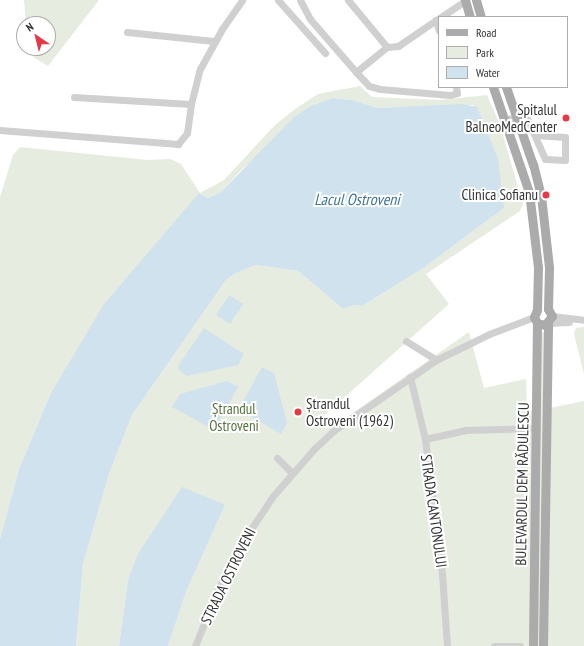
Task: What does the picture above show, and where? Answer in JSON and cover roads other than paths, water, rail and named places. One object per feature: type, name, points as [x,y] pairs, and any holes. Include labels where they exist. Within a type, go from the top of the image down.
[{"type":"main road","points":[[476,0],[481,16]]},
{"type":"main road","points":[[465,1],[470,16]]},
{"type":"main road","name":"BULEVARDUL DEM RĂDULESCU","points":[[493,88],[524,174],[532,212],[538,267],[536,318],[537,428],[533,646]]},
{"type":"main road","name":"BULEVARDUL DEM RĂDULESCU","points":[[506,88],[541,196],[549,267],[543,646]]},
{"type":"main road","points":[[536,318],[549,318]]},
{"type":"main road","points":[[536,318],[549,318]]},
{"type":"street","points":[[0,130],[175,145],[186,138],[191,104],[200,69],[214,41],[242,0]]},
{"type":"street","points":[[278,0],[325,53]]},
{"type":"street","points":[[300,0],[310,19],[369,86],[380,89],[450,95],[457,93],[456,88]]},
{"type":"street","points":[[348,0],[387,47],[395,48],[438,18]]},
{"type":"street","points":[[441,16],[465,1]]},
{"type":"street","points":[[127,32],[214,41]]},
{"type":"street","points":[[356,72],[387,47]]},
{"type":"street","points":[[74,97],[191,104]]},
{"type":"street","points":[[505,120],[523,113],[528,117],[535,135],[545,159],[565,160],[565,137],[535,135]]},
{"type":"street","name":"STRADA OSTROVENI","points":[[195,646],[206,616],[234,557],[257,518],[292,473],[333,431],[436,360],[489,334],[536,318]]},
{"type":"street","points":[[549,318],[582,321]]},
{"type":"street","points":[[406,341],[436,360]]},
{"type":"street","name":"STRADA CANTONULUI","points":[[410,377],[424,439],[442,574],[447,645]]},
{"type":"street","points":[[424,439],[466,430],[537,428]]},
{"type":"street","points":[[278,458],[292,473]]},
{"type":"street","points":[[494,646],[520,646]]},
{"type":"water","name":"Lacul Ostroveni","points":[[333,98],[352,100],[378,108],[463,104],[477,107],[498,159],[504,208],[422,269],[362,306],[355,305],[343,309],[298,271],[256,265],[236,273],[226,280],[132,415],[109,474],[83,564],[76,646],[0,646],[0,539],[19,469],[50,395],[104,304],[199,193],[208,198],[221,192],[294,117],[311,106]]},
{"type":"water","points":[[229,295],[243,304],[230,324],[216,315]]},
{"type":"water","points":[[204,328],[244,354],[238,365],[187,376],[179,370],[178,366]]},
{"type":"water","points":[[262,367],[274,373],[287,423],[281,434],[239,409]]},
{"type":"water","points":[[227,381],[238,387],[214,430],[172,407],[180,394]]},
{"type":"water","points":[[182,487],[225,505],[186,592],[168,646],[119,646],[128,580],[138,554]]},
{"type":"place","name":"Spitalul BalneoMedCenter","points":[[566,118]]},
{"type":"place","name":"Clinica Sofianu","points":[[546,195]]},
{"type":"place","name":"Ștrandul Ostroveni (1962)","points":[[298,412]]},
{"type":"park label","name":"Ștrandul Ostroveni","points":[[234,416]]}]
